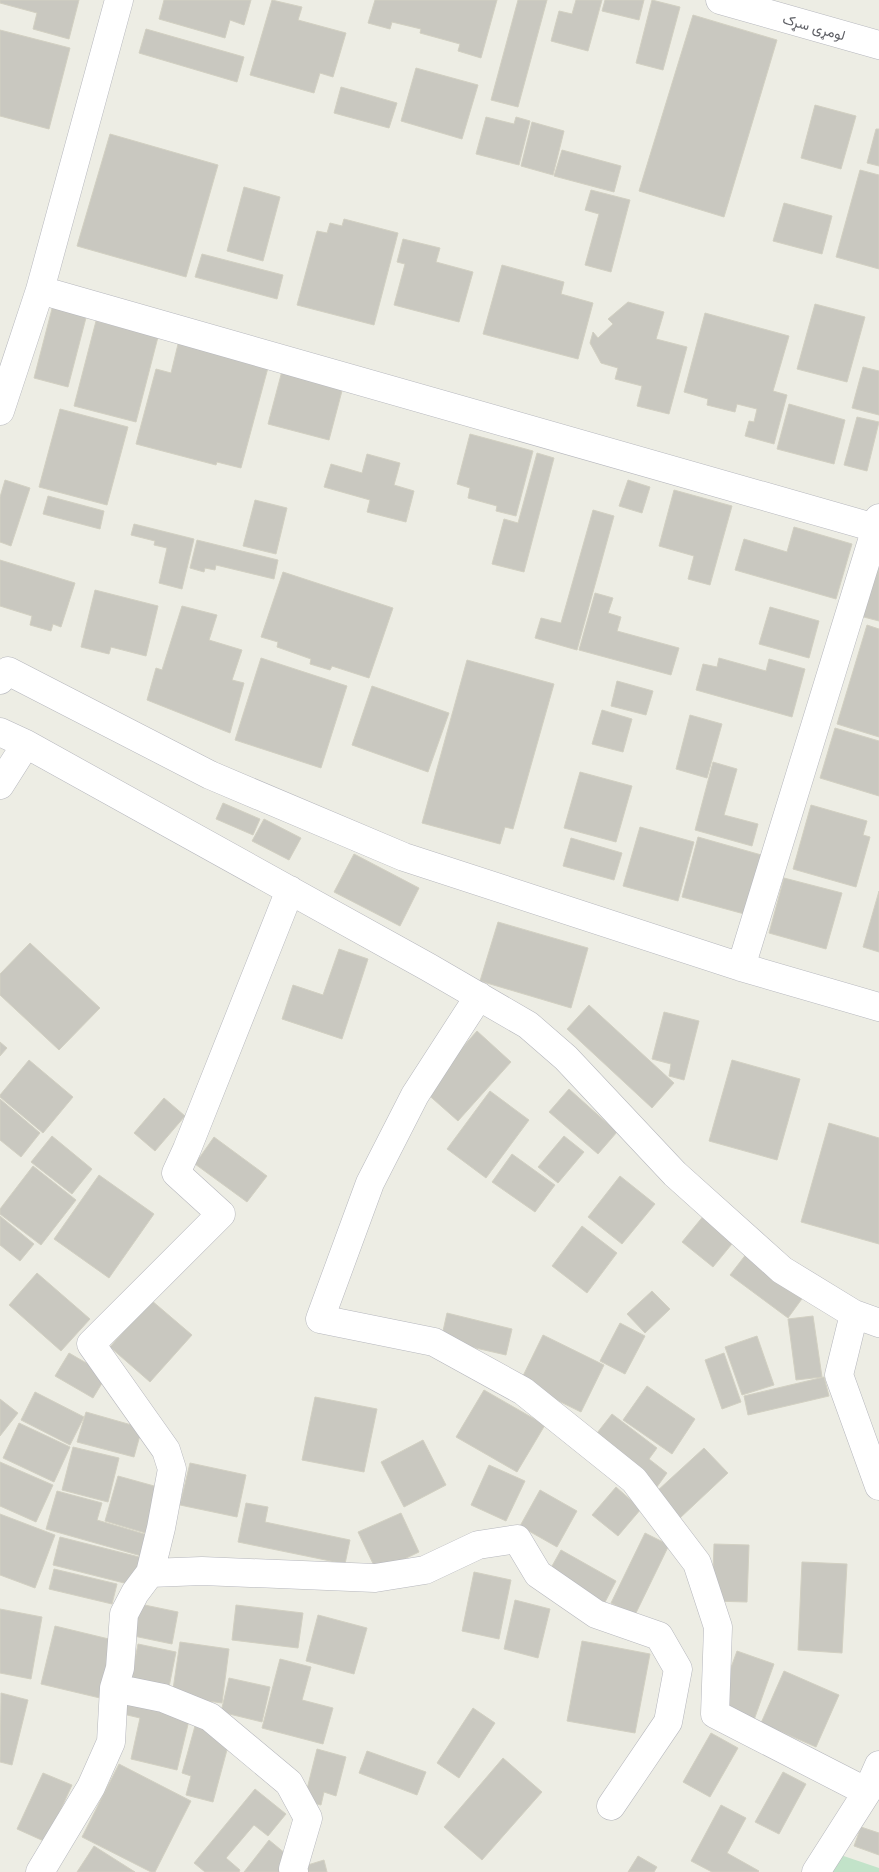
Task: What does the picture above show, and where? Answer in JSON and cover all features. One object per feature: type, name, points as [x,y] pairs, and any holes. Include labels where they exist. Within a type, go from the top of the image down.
[{"type":"street","points":[[0,411],[40,290],[119,0]]},
{"type":"street","name":"لومړی سړک","points":[[720,0],[879,45]]},
{"type":"street","points":[[40,290],[878,525],[741,966]]},
{"type":"street","points":[[0,680],[8,671],[210,775],[404,857],[741,966],[879,1007]]},
{"type":"street","points":[[0,732],[26,744],[528,1024],[566,1058],[675,1174],[782,1270],[854,1314],[879,1323]]},
{"type":"street","points":[[0,785],[26,744]]},
{"type":"street","points":[[40,1872],[91,1787],[111,1742],[114,1688],[120,1668],[124,1614],[135,1593],[150,1573],[172,1470],[166,1450],[91,1344],[221,1214],[176,1173],[290,890]]},
{"type":"street","points":[[479,996],[415,1095],[370,1183],[320,1319],[434,1342],[523,1391],[634,1480],[697,1563],[718,1627],[715,1714],[867,1792]]},
{"type":"street","points":[[854,1314],[839,1375],[879,1486]]},
{"type":"street","points":[[150,1573],[202,1571],[375,1578],[425,1570],[478,1545],[517,1539],[538,1574],[596,1614],[659,1636],[678,1670],[668,1722],[611,1806]]},
{"type":"street","points":[[114,1688],[163,1698],[210,1717],[289,1783],[308,1818],[293,1869],[294,1872]]},
{"type":"street","points":[[816,1872],[867,1792],[879,1765]]},
{"type":"green space","points":[[820,1848],[879,1868],[879,1872],[806,1872]]},
{"type":"building","points":[[0,0],[79,0],[69,39],[33,29],[37,13],[0,3]]},
{"type":"building","points":[[164,0],[251,0],[244,25],[230,20],[225,38],[159,19]]},
{"type":"building","points":[[272,0],[302,7],[298,20],[346,33],[333,77],[320,73],[314,93],[250,75]]},
{"type":"building","points":[[375,0],[497,0],[481,58],[458,51],[460,44],[420,33],[421,29],[392,22],[390,29],[368,23]]},
{"type":"building","points":[[518,0],[547,0],[518,107],[491,100]]},
{"type":"building","points":[[576,0],[602,0],[588,51],[551,41],[559,11],[572,14]]},
{"type":"building","points":[[605,0],[644,0],[639,20],[602,11]]},
{"type":"building","points":[[652,0],[680,7],[663,70],[636,63]]},
{"type":"building","points":[[693,15],[777,40],[724,217],[639,191]]},
{"type":"building","points":[[146,29],[244,57],[237,82],[139,53]]},
{"type":"building","points":[[0,30],[70,48],[49,129],[0,116]]},
{"type":"building","points":[[416,68],[478,85],[462,139],[401,121]]},
{"type":"building","points":[[341,87],[397,103],[389,128],[334,113]]},
{"type":"building","points":[[815,105],[856,116],[841,169],[801,158]]},
{"type":"building","points":[[486,117],[514,124],[516,117],[530,121],[519,165],[476,154]]},
{"type":"building","points":[[532,122],[564,131],[553,175],[521,166]]},
{"type":"building","points":[[876,129],[879,129],[879,166],[867,163]]},
{"type":"building","points":[[110,134],[218,165],[186,277],[77,246]]},
{"type":"building","points":[[562,150],[621,166],[614,192],[554,176]]},
{"type":"building","points":[[860,170],[879,175],[879,269],[836,257]]},
{"type":"building","points":[[244,187],[280,197],[263,261],[227,251]]},
{"type":"building","points":[[591,190],[630,200],[611,272],[585,265],[599,214],[585,210]]},
{"type":"building","points":[[784,203],[832,216],[822,254],[773,241]]},
{"type":"building","points":[[344,219],[398,233],[374,325],[297,305],[317,231],[327,233],[330,223],[342,226]]},
{"type":"building","points":[[403,239],[440,248],[436,262],[473,272],[459,322],[394,305],[405,264],[397,262]]},
{"type":"building","points":[[202,254],[283,275],[277,299],[195,277]]},
{"type":"building","points":[[502,265],[564,282],[561,294],[593,303],[578,359],[483,334]]},
{"type":"building","points":[[54,301],[88,310],[68,387],[34,378]]},
{"type":"building","points":[[628,302],[664,312],[656,339],[687,347],[669,414],[637,406],[642,386],[615,379],[618,368],[601,363],[590,343],[593,332],[598,338],[613,324],[608,319]]},
{"type":"building","points":[[815,304],[865,317],[847,382],[797,369]]},
{"type":"building","points":[[705,313],[789,336],[773,391],[787,395],[774,444],[745,436],[749,421],[754,422],[757,409],[737,404],[735,412],[707,405],[708,399],[684,392]]},
{"type":"building","points":[[96,321],[158,337],[136,422],[74,406]]},
{"type":"building","points":[[179,340],[269,364],[241,468],[217,462],[216,465],[136,444],[156,369],[171,373]]},
{"type":"building","points":[[863,367],[879,371],[879,415],[852,408]]},
{"type":"building","points":[[282,371],[343,387],[329,440],[268,424]]},
{"type":"building","points":[[789,404],[845,420],[834,464],[777,449]]},
{"type":"building","points":[[60,409],[128,427],[107,505],[39,487]]},
{"type":"building","points":[[857,417],[879,422],[867,471],[844,465]]},
{"type":"building","points":[[470,434],[533,451],[516,516],[496,511],[497,506],[468,498],[470,488],[457,484]]},
{"type":"building","points":[[537,453],[554,458],[524,572],[492,564],[504,519],[518,523]]},
{"type":"building","points":[[367,454],[400,463],[394,485],[414,491],[406,522],[367,512],[370,500],[324,487],[331,464],[362,473]]},
{"type":"building","points":[[5,480],[30,488],[11,546],[0,542],[0,497]]},
{"type":"building","points":[[628,480],[650,487],[642,513],[619,506]]},
{"type":"building","points":[[674,490],[732,506],[710,585],[688,579],[694,556],[659,546]]},
{"type":"building","points":[[48,496],[104,511],[100,529],[43,514]]},
{"type":"building","points":[[255,500],[287,508],[276,554],[243,546]]},
{"type":"building","points":[[593,510],[614,516],[577,650],[535,638],[541,618],[561,623]]},
{"type":"building","points":[[134,524],[194,539],[182,589],[159,583],[167,548],[154,545],[155,541],[131,535]]},
{"type":"building","points":[[794,527],[852,544],[836,599],[735,570],[744,539],[787,552]]},
{"type":"building","points":[[197,540],[278,560],[274,579],[216,565],[215,570],[205,568],[204,572],[190,568]]},
{"type":"building","points":[[879,549],[879,621],[860,616]]},
{"type":"building","points":[[0,560],[75,583],[61,627],[53,624],[51,631],[30,625],[32,616],[0,606]]},
{"type":"building","points":[[283,572],[393,608],[369,678],[332,666],[330,670],[310,664],[311,659],[277,647],[278,642],[261,637]]},
{"type":"building","points":[[95,590],[158,606],[146,656],[111,647],[109,654],[81,647]]},
{"type":"building","points":[[595,593],[613,598],[608,613],[621,617],[617,631],[679,648],[671,675],[579,650]]},
{"type":"building","points":[[182,606],[217,615],[209,640],[242,650],[232,680],[244,683],[230,733],[147,700],[156,668],[162,670]]},
{"type":"building","points":[[770,607],[819,621],[809,658],[759,644]]},
{"type":"building","points":[[867,625],[879,629],[879,737],[837,724]]},
{"type":"building","points":[[261,658],[347,686],[321,768],[235,740]]},
{"type":"building","points":[[719,658],[766,671],[769,659],[805,669],[792,717],[696,690],[703,664],[717,667]]},
{"type":"building","points":[[467,660],[554,684],[513,829],[505,827],[500,844],[422,823]]},
{"type":"building","points":[[617,681],[653,691],[646,715],[611,706]]},
{"type":"building","points":[[372,686],[449,713],[428,772],[352,745]]},
{"type":"building","points":[[602,710],[632,719],[623,752],[592,744]]},
{"type":"building","points":[[690,715],[722,724],[707,778],[676,769]]},
{"type":"building","points":[[835,728],[879,741],[879,796],[820,778]]},
{"type":"building","points":[[713,762],[737,769],[724,815],[758,824],[752,846],[695,830]]},
{"type":"building","points":[[580,772],[632,786],[616,842],[564,828]]},
{"type":"building","points":[[223,803],[260,819],[253,835],[216,819]]},
{"type":"building","points":[[811,805],[867,821],[863,835],[870,837],[856,887],[793,869]]},
{"type":"building","points":[[264,819],[301,838],[289,860],[252,841]]},
{"type":"building","points":[[640,827],[694,842],[678,901],[623,886]]},
{"type":"building","points":[[698,837],[765,856],[748,915],[682,897]]},
{"type":"building","points":[[571,838],[622,853],[614,880],[563,866]]},
{"type":"building","points":[[354,854],[419,888],[400,926],[334,892]]},
{"type":"building","points":[[784,878],[842,893],[826,949],[769,933]]},
{"type":"building","points":[[879,891],[879,952],[863,947]]},
{"type":"building","points":[[498,922],[588,948],[571,1008],[480,981]]},
{"type":"building","points":[[30,943],[100,1008],[59,1050],[0,995],[0,974]]},
{"type":"building","points":[[339,949],[368,959],[342,1039],[282,1019],[293,985],[323,995]]},
{"type":"building","points":[[589,1005],[674,1083],[652,1108],[567,1029]]},
{"type":"building","points":[[664,1012],[699,1021],[684,1080],[669,1076],[671,1064],[652,1059]]},
{"type":"building","points":[[477,1031],[511,1062],[458,1121],[424,1091]]},
{"type":"building","points":[[0,1042],[7,1048],[0,1056]]},
{"type":"building","points":[[29,1060],[73,1097],[43,1133],[0,1097]]},
{"type":"building","points":[[732,1060],[800,1079],[777,1160],[709,1141]]},
{"type":"building","points":[[569,1089],[617,1132],[598,1154],[549,1112]]},
{"type":"building","points":[[490,1091],[529,1120],[486,1178],[447,1149]]},
{"type":"building","points":[[164,1098],[185,1116],[155,1151],[134,1133]]},
{"type":"building","points":[[0,1099],[40,1133],[21,1157],[0,1140]]},
{"type":"building","points":[[829,1123],[879,1138],[879,1244],[801,1222]]},
{"type":"building","points":[[52,1136],[92,1169],[72,1194],[31,1162]]},
{"type":"building","points":[[564,1136],[584,1152],[558,1183],[538,1167]]},
{"type":"building","points":[[214,1137],[267,1176],[247,1202],[195,1164]]},
{"type":"building","points":[[512,1154],[555,1185],[535,1212],[492,1182]]},
{"type":"building","points":[[33,1166],[76,1200],[41,1245],[0,1214],[0,1209]]},
{"type":"building","points":[[99,1175],[154,1214],[109,1278],[54,1239]]},
{"type":"building","points":[[620,1176],[655,1204],[622,1244],[588,1217]]},
{"type":"building","points":[[705,1214],[736,1239],[713,1267],[682,1242]]},
{"type":"building","points":[[0,1216],[34,1244],[20,1261],[0,1245]]},
{"type":"building","points":[[582,1226],[617,1253],[587,1293],[552,1266]]},
{"type":"building","points":[[747,1253],[804,1296],[788,1318],[730,1275]]},
{"type":"building","points":[[37,1273],[90,1319],[61,1351],[9,1305]]},
{"type":"building","points":[[652,1291],[670,1309],[645,1333],[627,1314]]},
{"type":"building","points":[[151,1300],[192,1335],[150,1382],[110,1347]]},
{"type":"building","points":[[447,1313],[512,1329],[506,1355],[441,1340]]},
{"type":"building","points":[[813,1316],[822,1377],[796,1380],[788,1319]]},
{"type":"building","points":[[620,1323],[645,1336],[625,1374],[600,1361]]},
{"type":"building","points":[[543,1335],[604,1365],[581,1412],[520,1382]]},
{"type":"building","points":[[757,1336],[774,1385],[742,1395],[725,1347]]},
{"type":"building","points":[[69,1353],[107,1375],[93,1398],[55,1376]]},
{"type":"building","points":[[724,1353],[741,1402],[722,1409],[705,1360]]},
{"type":"building","points":[[824,1377],[829,1396],[748,1415],[744,1396]]},
{"type":"building","points":[[647,1386],[695,1419],[672,1454],[623,1420]]},
{"type":"building","points":[[484,1390],[545,1425],[517,1472],[456,1437]]},
{"type":"building","points":[[35,1392],[84,1417],[70,1445],[21,1420]]},
{"type":"building","points":[[315,1397],[377,1409],[364,1472],[302,1460]]},
{"type":"building","points":[[0,1399],[18,1413],[0,1436]]},
{"type":"building","points":[[86,1412],[142,1428],[134,1457],[77,1442]]},
{"type":"building","points":[[612,1414],[657,1448],[649,1459],[667,1473],[654,1491],[590,1442]]},
{"type":"building","points":[[19,1423],[70,1447],[54,1482],[3,1458]]},
{"type":"building","points":[[423,1440],[446,1485],[404,1507],[381,1462]]},
{"type":"building","points":[[73,1447],[119,1458],[108,1502],[62,1490]]},
{"type":"building","points":[[704,1448],[728,1473],[680,1518],[656,1492]]},
{"type":"building","points":[[0,1462],[53,1485],[36,1522],[0,1506]]},
{"type":"building","points":[[190,1463],[246,1475],[237,1517],[180,1505]]},
{"type":"building","points":[[489,1465],[525,1481],[506,1521],[471,1505]]},
{"type":"building","points":[[118,1476],[165,1489],[152,1535],[105,1521]]},
{"type":"building","points":[[616,1487],[641,1509],[618,1536],[592,1515]]},
{"type":"building","points":[[540,1490],[577,1511],[557,1547],[520,1526]]},
{"type":"building","points":[[57,1491],[102,1503],[97,1520],[151,1536],[145,1557],[46,1529]]},
{"type":"building","points":[[246,1503],[268,1507],[265,1522],[350,1540],[345,1564],[238,1542]]},
{"type":"building","points":[[401,1513],[419,1552],[377,1572],[358,1532]]},
{"type":"building","points":[[0,1514],[55,1535],[35,1588],[0,1575]]},
{"type":"building","points":[[645,1533],[669,1545],[635,1615],[611,1603]]},
{"type":"building","points":[[60,1537],[143,1558],[136,1586],[53,1565]]},
{"type":"building","points":[[714,1544],[749,1545],[747,1602],[712,1601]]},
{"type":"building","points":[[561,1550],[616,1581],[603,1606],[547,1575]]},
{"type":"building","points":[[802,1562],[847,1564],[842,1653],[798,1650]]},
{"type":"building","points":[[54,1569],[117,1584],[112,1604],[49,1589]]},
{"type":"building","points":[[474,1572],[511,1580],[499,1639],[462,1631]]},
{"type":"building","points":[[515,1600],[550,1609],[538,1658],[504,1649]]},
{"type":"building","points":[[135,1603],[178,1612],[172,1644],[129,1635]]},
{"type":"building","points":[[236,1605],[303,1613],[298,1648],[232,1640]]},
{"type":"building","points":[[0,1609],[42,1617],[31,1679],[0,1673]]},
{"type":"building","points":[[318,1615],[367,1628],[354,1674],[306,1661]]},
{"type":"building","points":[[55,1626],[113,1640],[100,1698],[41,1684]]},
{"type":"building","points":[[582,1641],[650,1654],[635,1733],[567,1721]]},
{"type":"building","points":[[180,1642],[229,1649],[222,1703],[172,1696]]},
{"type":"building","points":[[138,1644],[176,1652],[168,1692],[130,1685]]},
{"type":"building","points":[[737,1651],[774,1664],[754,1720],[717,1706]]},
{"type":"building","points":[[280,1659],[311,1667],[302,1700],[333,1708],[323,1744],[262,1728]]},
{"type":"building","points":[[784,1671],[839,1695],[816,1747],[761,1723]]},
{"type":"building","points":[[229,1678],[270,1687],[262,1722],[221,1712]]},
{"type":"building","points":[[1,1693],[28,1700],[12,1765],[0,1762]]},
{"type":"building","points":[[127,1697],[191,1712],[177,1770],[131,1759],[140,1718],[123,1714]]},
{"type":"building","points":[[473,1708],[495,1723],[459,1778],[437,1763]]},
{"type":"building","points":[[195,1726],[231,1735],[213,1802],[186,1795],[191,1776],[182,1773]]},
{"type":"building","points":[[711,1733],[738,1748],[710,1797],[683,1782]]},
{"type":"building","points":[[317,1749],[346,1757],[336,1796],[324,1792],[321,1805],[304,1801]]},
{"type":"building","points":[[367,1751],[426,1772],[417,1795],[359,1773]]},
{"type":"building","points":[[503,1758],[542,1792],[482,1860],[444,1827]]},
{"type":"building","points":[[119,1764],[191,1801],[155,1872],[151,1872],[82,1837]]},
{"type":"building","points":[[783,1772],[806,1784],[779,1834],[755,1822]]},
{"type":"building","points":[[43,1773],[72,1785],[46,1842],[17,1829]]},
{"type":"building","points":[[255,1789],[286,1814],[268,1836],[254,1825],[226,1858],[240,1870],[239,1872],[205,1872],[194,1863]]},
{"type":"building","points":[[721,1805],[746,1818],[727,1853],[758,1872],[712,1872],[691,1861]]},
{"type":"building","points":[[861,1827],[879,1833],[879,1855],[854,1846]]},
{"type":"building","points":[[269,1840],[292,1859],[282,1872],[244,1872]]},
{"type":"building","points":[[94,1846],[135,1872],[77,1872]]},
{"type":"building","points":[[638,1856],[657,1867],[654,1872],[628,1872]]},
{"type":"building","points":[[324,1860],[327,1872],[299,1872],[298,1868]]}]
